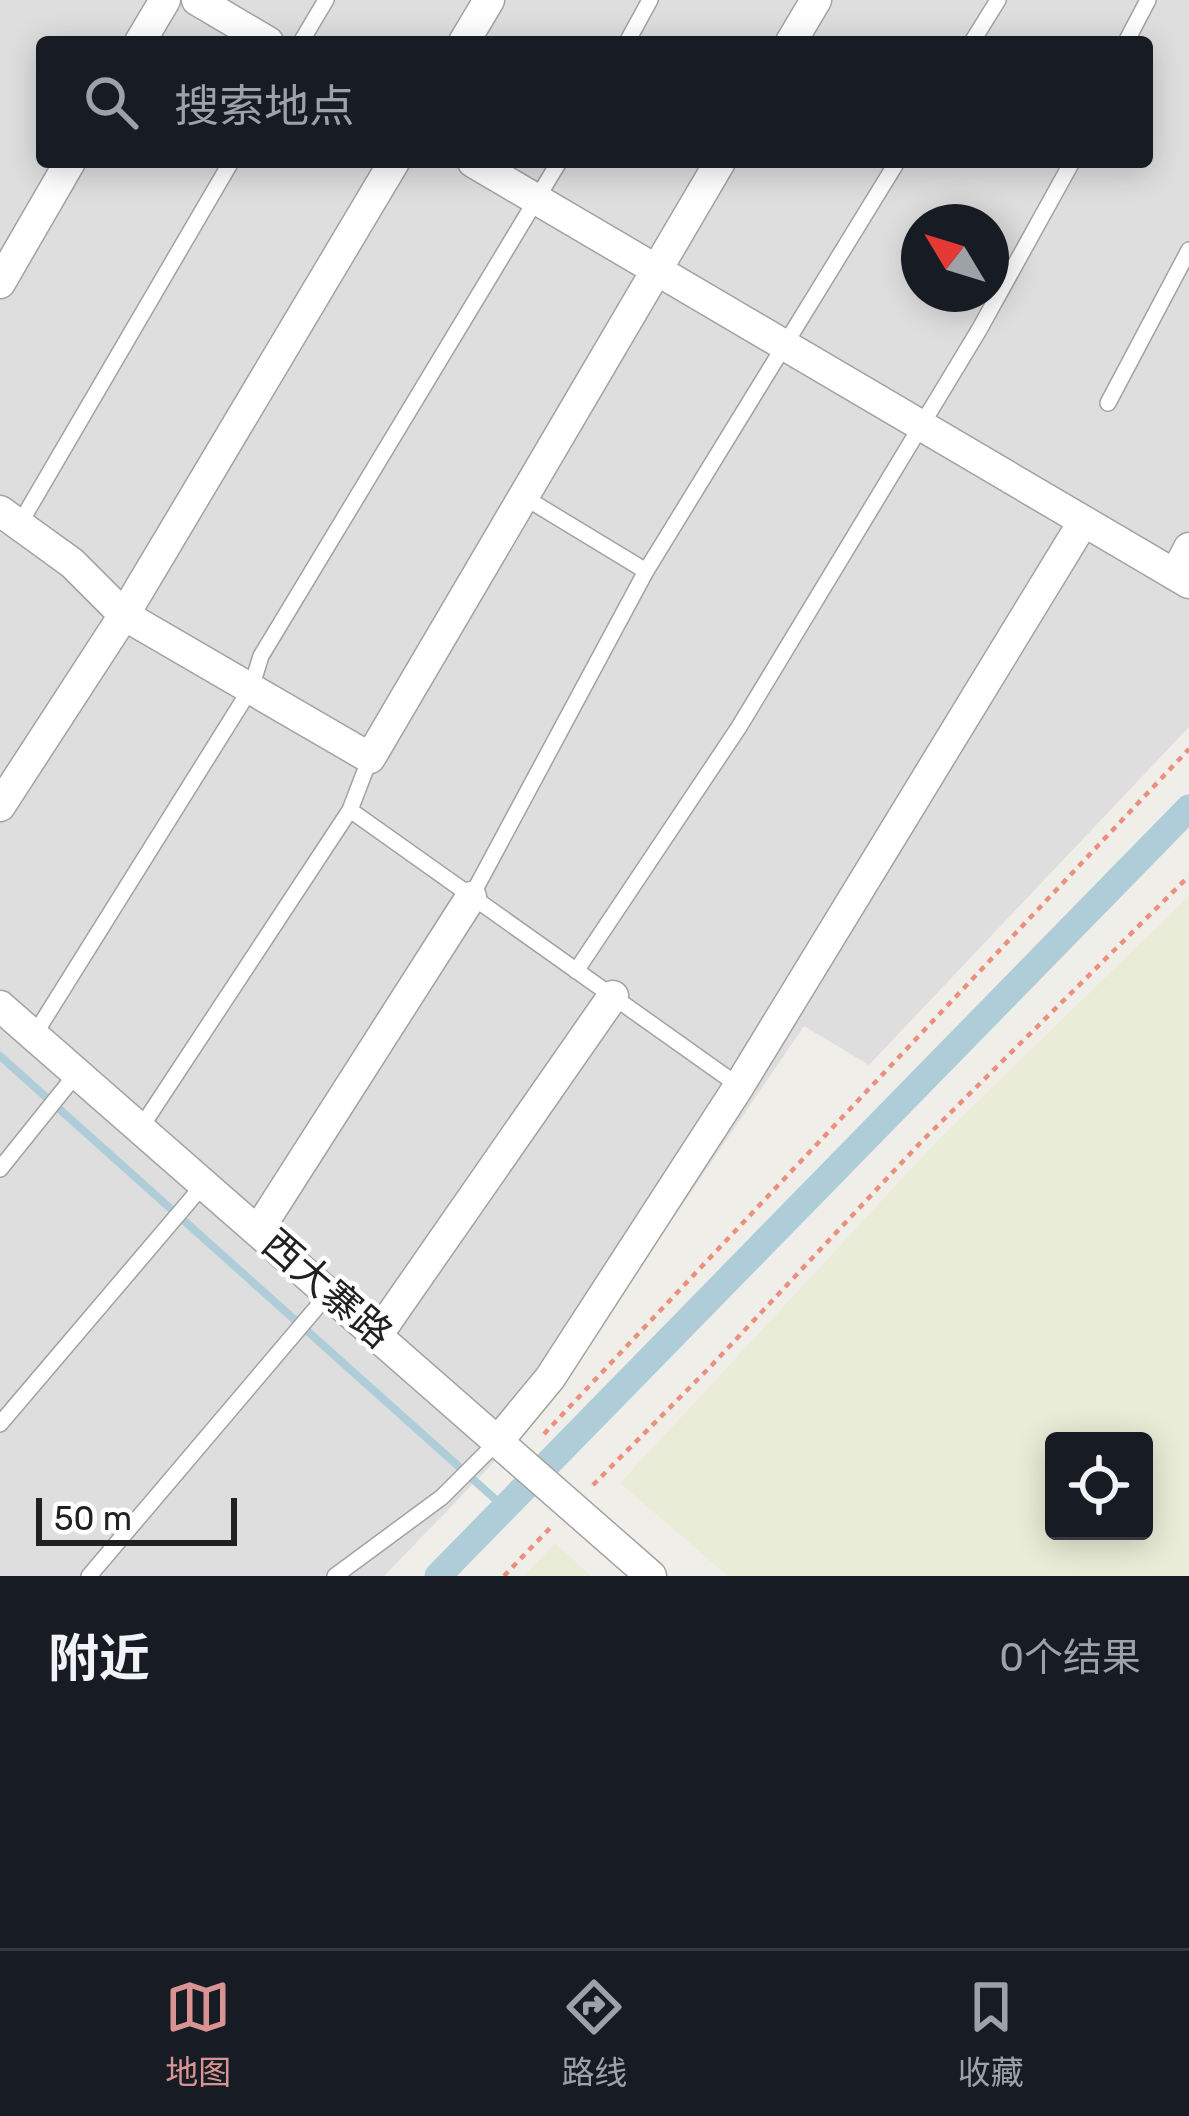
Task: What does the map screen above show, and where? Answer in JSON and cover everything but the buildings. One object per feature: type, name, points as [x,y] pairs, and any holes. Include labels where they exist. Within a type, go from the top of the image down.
[{"type":"street","points":[[144,36],[165,0]]},
{"type":"street","points":[[197,0],[258,36]]},
{"type":"street","points":[[468,36],[489,0]]},
{"type":"street","points":[[795,36],[816,0]]},
{"type":"street","points":[[0,283],[67,168]]},
{"type":"street","points":[[0,806],[124,614],[390,168]]},
{"type":"street","points":[[483,168],[1082,524],[1184,569]]},
{"type":"street","points":[[10,518],[72,563],[124,614],[370,758],[717,168]]},
{"type":"street","points":[[499,1457],[739,1086],[1082,524]]},
{"type":"street","points":[[259,1229],[471,897]]},
{"type":"street","points":[[378,1334],[613,996]]},
{"type":"street","name":"西大寨路","points":[[0,1006],[70,1083],[195,1194],[499,1457],[651,1576]]},
{"type":"street","name":"西大寨路","points":[[0,1020],[31,1040]]},
{"type":"street","name":"西大寨路","points":[[70,1083],[142,1126],[195,1194],[259,1229],[321,1302],[378,1334],[499,1457]]},
{"type":"street","name":"西大寨路","points":[[561,1505],[632,1576]]},
{"type":"lane","points":[[305,36],[326,0]]},
{"type":"lane","points":[[630,36],[650,0]]},
{"type":"lane","points":[[976,36],[998,0]]},
{"type":"lane","points":[[1129,36],[1148,0]]},
{"type":"lane","points":[[10,518],[227,168]]},
{"type":"lane","points":[[31,1040],[250,688],[261,656],[557,168]]},
{"type":"lane","points":[[471,897],[646,571],[893,168]]},
{"type":"lane","points":[[576,971],[739,727],[979,330],[1069,168]]},
{"type":"lane","points":[[1108,403],[1189,250]]},
{"type":"lane","points":[[524,497],[646,571]]},
{"type":"lane","points":[[142,1126],[350,810],[370,758]]},
{"type":"lane","points":[[350,810],[739,1086]]},
{"type":"lane","points":[[0,1168],[70,1083]]},
{"type":"lane","points":[[0,1424],[195,1194]]},
{"type":"lane","points":[[89,1576],[321,1302]]},
{"type":"lane","points":[[335,1576],[499,1457]]},
{"type":"path","points":[[499,1457],[1189,749]]},
{"type":"path","points":[[504,1576],[561,1505],[711,1366],[922,1141],[1189,876]]},
{"type":"shaded area","points":[[0,0],[1189,0],[1189,727],[869,1065],[804,1026],[536,1419],[384,1576],[0,1576]]},
{"type":"green space","points":[[1189,896],[1189,1576],[728,1576],[620,1483],[937,1141]]},
{"type":"green space","points":[[555,1543],[591,1576],[524,1576]]},
{"type":"waterway","points":[[438,1576],[1189,808]]},
{"type":"waterway","points":[[0,1056],[504,1507]]}]
